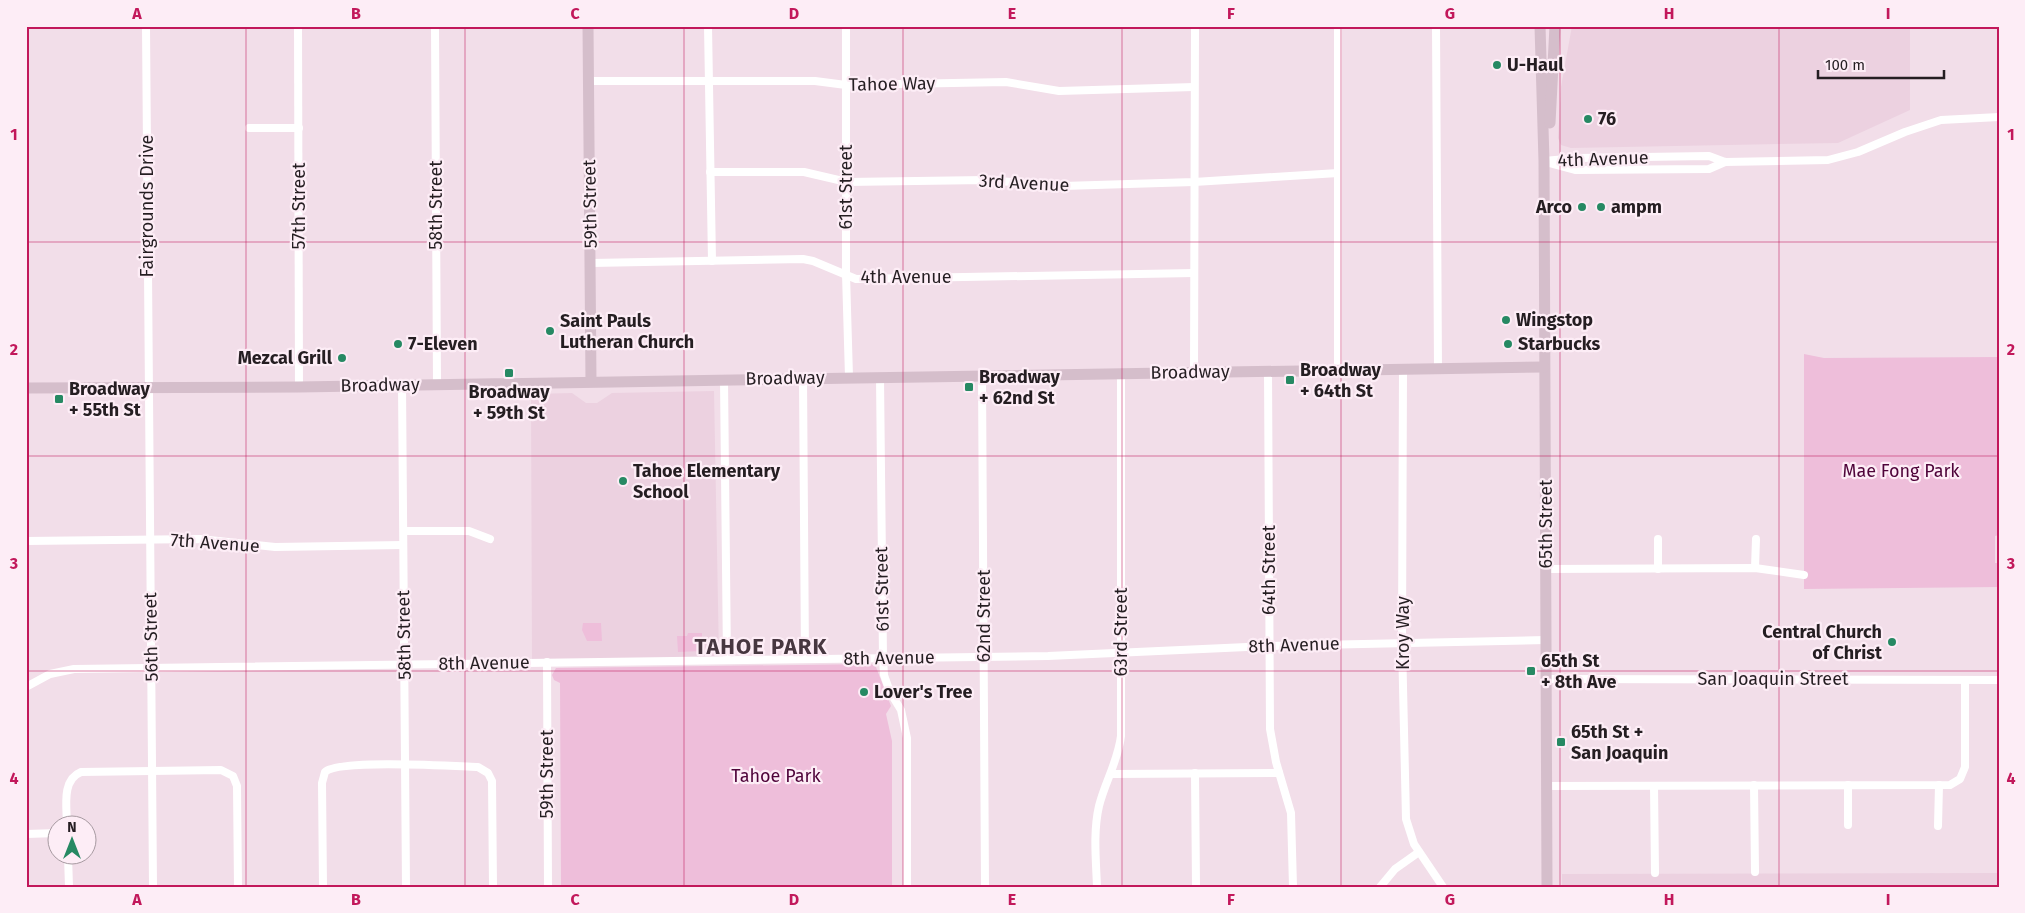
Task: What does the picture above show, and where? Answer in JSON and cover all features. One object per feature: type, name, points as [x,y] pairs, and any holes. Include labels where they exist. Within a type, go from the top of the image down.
[{"type":"main road","name":"59th Street","points":[[588,26],[591,381]]},
{"type":"main road","name":"65th Street","points":[[1540,26],[1544,161],[1547,887]]},
{"type":"main road","name":"65th Street","points":[[1544,161],[1550,120],[1555,26]]},
{"type":"main road","name":"Broadway","points":[[26,388],[299,387],[437,383],[1544,367]]},
{"type":"street","name":"Fairgrounds Drive","points":[[146,26],[149,387]]},
{"type":"street","name":"57th Street","points":[[298,26],[299,387]]},
{"type":"street","name":"58th Street","points":[[435,26],[437,383]]},
{"type":"street","points":[[708,26],[712,261]]},
{"type":"street","name":"61st Street","points":[[846,26],[846,274],[849,377]]},
{"type":"street","points":[[1194,372],[1195,26]]},
{"type":"street","points":[[1338,26],[1338,370]]},
{"type":"street","points":[[1436,26],[1438,369]]},
{"type":"street","name":"Tahoe Way","points":[[588,81],[815,81],[846,85],[1006,82],[1059,91],[1194,87]]},
{"type":"street","name":"4th Avenue","points":[[1544,161],[1577,158],[1709,156],[1725,162],[1828,160],[1858,152],[1905,132],[1941,120],[1999,118]]},
{"type":"street","points":[[249,128],[299,128]]},
{"type":"street","name":"4th Avenue","points":[[1544,161],[1575,170],[1709,169],[1725,162]]},
{"type":"street","name":"3rd Avenue","points":[[710,172],[804,172],[847,182],[985,180],[1062,186],[1194,182],[1338,173]]},
{"type":"street","name":"4th Avenue","points":[[591,263],[803,259],[856,279],[1194,273]]},
{"type":"street","name":"Kroy Way","points":[[1403,369],[1402,642],[1406,810],[1410,833],[1419,852],[1443,887]]},
{"type":"street","name":"64th Street","points":[[1268,371],[1270,730],[1279,773],[1291,813],[1293,887]]},
{"type":"street","name":"63rd Street","points":[[1097,887],[1096,826],[1099,807],[1112,774],[1119,751],[1121,736],[1121,373]]},
{"type":"street","name":"62nd Street","points":[[982,375],[985,887]]},
{"type":"street","name":"61st Street","points":[[880,377],[883,658],[884,675],[890,692],[901,710],[907,738],[907,887]]},
{"type":"street","points":[[803,378],[805,659]]},
{"type":"street","points":[[724,379],[727,659]]},
{"type":"street","name":"58th Street","points":[[402,384],[406,887]]},
{"type":"street","name":"56th Street","points":[[149,387],[153,887]]},
{"type":"street","points":[[404,532],[469,531],[490,539]]},
{"type":"street","name":"7th Avenue","points":[[26,541],[200,539],[275,547],[403,545]]},
{"type":"street","points":[[1658,539],[1658,569]]},
{"type":"street","points":[[1755,568],[1756,539]]},
{"type":"street","points":[[1546,569],[1755,568],[1804,575]]},
{"type":"street","name":"8th Avenue","points":[[26,687],[40,678],[64,670],[727,659],[984,657],[1269,646],[1546,640]]},
{"type":"street","name":"59th Street","points":[[546,662],[548,887]]},
{"type":"street","name":"San Joaquin Street","points":[[1546,679],[1999,680]]},
{"type":"street","points":[[1547,786],[1939,785],[1955,783],[1963,774],[1965,680]]},
{"type":"street","points":[[322,887],[322,783],[325,772],[337,766],[405,765],[478,767],[484,769],[491,777],[493,887]]},
{"type":"street","points":[[67,816],[67,790],[72,778],[81,772],[221,770],[228,773],[237,786],[238,887]]},
{"type":"street","points":[[1195,773],[1196,887]]},
{"type":"street","points":[[1112,774],[1279,773]]},
{"type":"street","points":[[1754,785],[1755,872]]},
{"type":"street","points":[[1848,785],[1848,825]]},
{"type":"street","points":[[1938,826],[1939,785]]},
{"type":"street","points":[[1654,786],[1656,873]]},
{"type":"street","points":[[26,834],[48,833]]},
{"type":"street","points":[[1380,887],[1396,868],[1419,852]]},
{"type":"street","points":[[68,866],[68,887]]},
{"type":"shaded area","points":[[1572,26],[1910,26],[1910,110],[1838,143],[1571,148],[1561,145],[1558,138],[1561,87]]},
{"type":"shaded area","name":"Tahoe Elementary School","points":[[714,391],[719,657],[532,660],[531,394],[572,393],[586,403],[597,403],[612,393]]},
{"type":"shaded area","points":[[1999,873],[1999,887],[1562,887],[1562,874]]},
{"type":"green space","name":"Mae Fong Park","points":[[1804,354],[1824,358],[1999,357],[1999,535],[1995,536],[1995,563],[1999,563],[1999,587],[1804,589]]},
{"type":"green space","points":[[583,623],[601,623],[602,641],[587,641],[582,630]]},
{"type":"green space","points":[[688,633],[702,633],[702,651],[678,652],[677,636],[687,636]]},
{"type":"green space","name":"Tahoe Park","points":[[871,664],[876,667],[891,706],[886,714],[892,741],[892,887],[561,887],[560,683],[554,680],[552,675],[556,668]]},
{"type":"place","name":"U-Haul","points":[[1497,65]]},
{"type":"place","name":"76","points":[[1588,119]]},
{"type":"place","name":"Arco","points":[[1582,207]]},
{"type":"place","name":"ampm","points":[[1601,207]]},
{"type":"place","name":"Wingstop","points":[[1506,320]]},
{"type":"place","name":"Saint Pauls Lutheran Church","points":[[550,331]]},
{"type":"place","name":"7-Eleven","points":[[398,344]]},
{"type":"place","name":"Starbucks","points":[[1508,344]]},
{"type":"place","name":"Mezcal Grill","points":[[342,358]]},
{"type":"place","name":"Broadway + 59th St","points":[[509,373]]},
{"type":"place","name":"Broadway + 64th St","points":[[1290,380]]},
{"type":"place","name":"Broadway + 62nd St","points":[[969,387]]},
{"type":"place","name":"Broadway + 55th St","points":[[59,399]]},
{"type":"place","name":"Tahoe Elementary School","points":[[623,481]]},
{"type":"place","name":"Central Church of Christ","points":[[1892,642]]},
{"type":"place","name":"65th St + 8th Ave","points":[[1531,671]]},
{"type":"place","name":"Lover's Tree","points":[[864,692]]},
{"type":"place","name":"65th St + San Joaquin","points":[[1561,742]]},
{"type":"district","name":"TAHOE PARK","points":[[761,646]]}]
